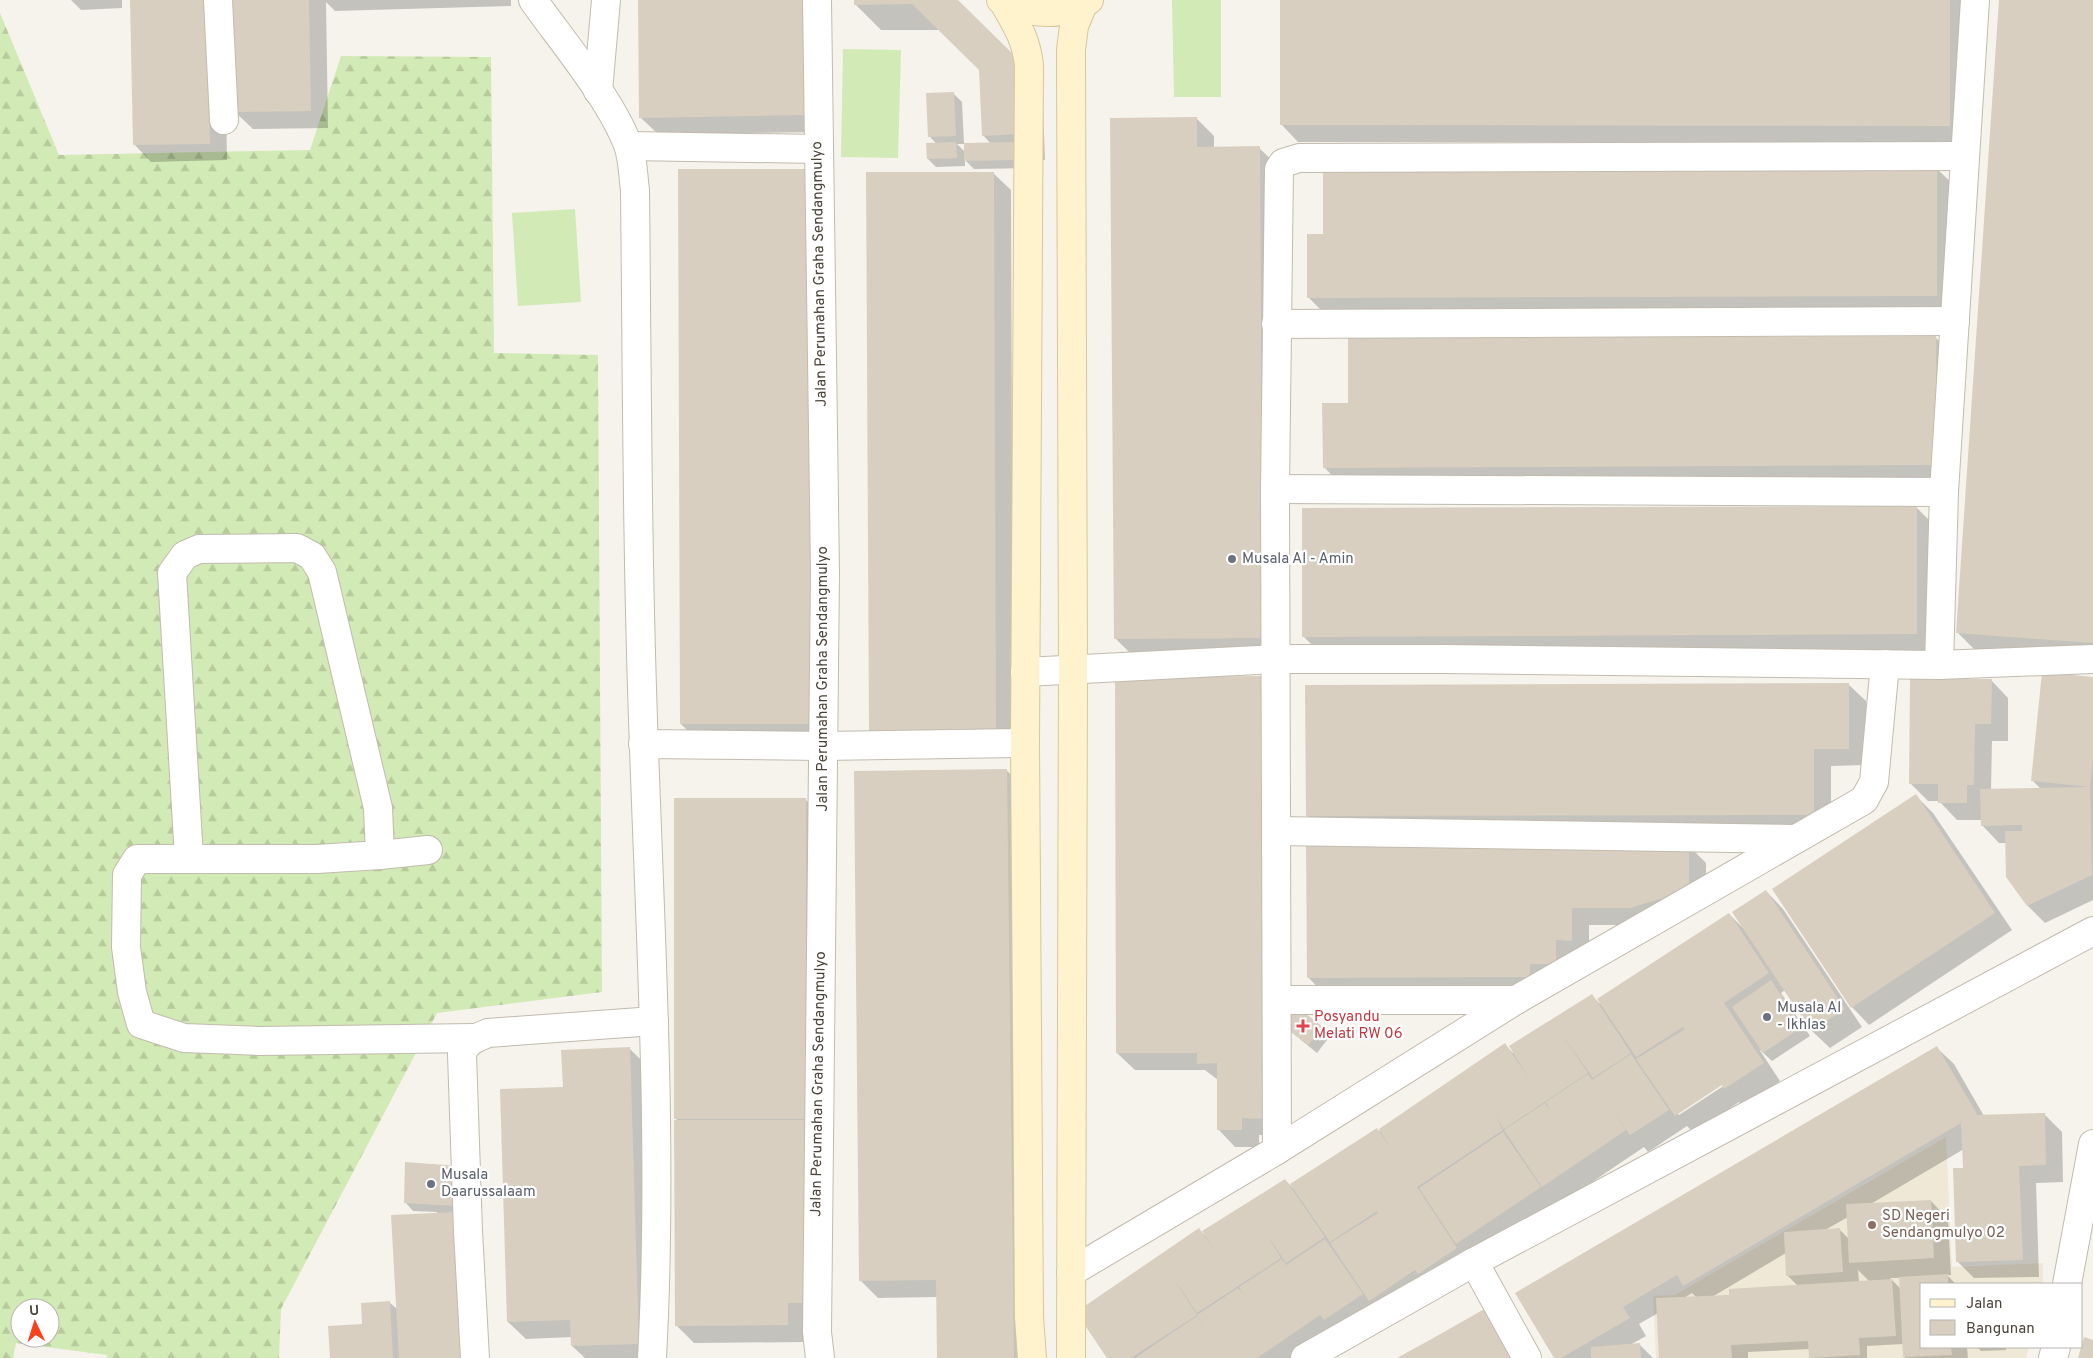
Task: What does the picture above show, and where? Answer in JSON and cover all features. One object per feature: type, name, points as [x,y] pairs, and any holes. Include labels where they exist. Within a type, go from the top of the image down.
[{"type":"main road","points":[[1002,0],[1028,11],[1056,12],[1086,2]]},
{"type":"main road","points":[[1002,0],[1021,30],[1027,46],[1029,65],[1025,743],[1029,1317],[1032,1358]]},
{"type":"main road","points":[[1071,1358],[1073,670],[1071,50],[1074,26],[1086,2]]},
{"type":"main road","points":[[1029,1179],[1071,1177]]},
{"type":"street","points":[[218,0],[224,120]]},
{"type":"street","points":[[533,0],[598,91],[629,146],[635,190],[643,744],[654,1021],[656,1181],[652,1358]]},
{"type":"street","points":[[598,91],[606,0]]},
{"type":"street","name":"Jalan Perumahan Graha Sendangmulyo","points":[[817,0],[825,573],[817,1332],[820,1358]]},
{"type":"street","points":[[1939,665],[1944,492],[1975,0]]},
{"type":"street","points":[[629,146],[818,149]]},
{"type":"street","points":[[1277,1150],[1275,489],[1277,177],[1279,168],[1291,160],[1965,156]]},
{"type":"street","points":[[1276,324],[1955,321]]},
{"type":"street","points":[[1275,489],[1944,492]]},
{"type":"street","points":[[190,858],[172,573],[185,555],[199,549],[297,548],[312,556],[322,572],[378,808],[380,855]]},
{"type":"street","points":[[1025,672],[1275,659],[1939,665],[2093,659]]},
{"type":"street","points":[[1071,1272],[1277,1150],[1516,1000],[1864,800],[1871,791],[1874,782],[1885,664]]},
{"type":"street","points":[[643,744],[823,746],[1025,743]]},
{"type":"street","points":[[1276,831],[1798,839]]},
{"type":"street","points":[[428,850],[317,859],[138,859],[127,875],[126,947],[132,992],[141,1024],[184,1038],[260,1042],[474,1038],[488,1033],[511,1030],[654,1021]]},
{"type":"street","points":[[1305,1358],[1474,1262],[2093,931]]},
{"type":"street","points":[[1277,1000],[1516,1000]]},
{"type":"street","points":[[474,1038],[467,1044],[462,1054],[468,1231],[475,1358]]},
{"type":"street","points":[[2068,1283],[2082,1262],[2093,1144]]},
{"type":"street","points":[[1474,1262],[1527,1358]]},
{"type":"shaded area","name":"SD Negeri Sendangmulyo 02","points":[[1946,1137],[1952,1267],[2043,1263],[2043,1283],[1920,1283],[1920,1348],[2029,1348],[2026,1358],[1656,1358],[1653,1296],[1675,1295]]},
{"type":"green space","points":[[1172,0],[1221,0],[1221,97],[1174,97]]},
{"type":"green space","points":[[0,13],[59,155],[310,150],[341,56],[491,57],[494,353],[598,355],[602,992],[437,1013],[281,1309],[279,1358],[107,1358],[107,1355],[54,1348],[60,1348],[60,1298],[10,1298],[10,1348],[15,1348],[13,1358],[0,1358]]},
{"type":"green space","points":[[843,49],[901,50],[898,158],[841,157]]},
{"type":"green space","points":[[575,209],[581,302],[518,306],[512,213]]},
{"type":"building","points":[[130,0],[207,0],[210,144],[133,145]]},
{"type":"building","points":[[232,0],[309,0],[311,111],[234,112]]},
{"type":"building","points":[[638,0],[808,0],[810,115],[639,118]]},
{"type":"building","points":[[854,0],[958,0],[1017,58],[1020,134],[982,136],[979,70],[912,4],[854,5]]},
{"type":"building","points":[[1280,0],[1950,0],[1950,126],[1280,125]]},
{"type":"building","points":[[1999,0],[2093,0],[2093,643],[1956,633]]},
{"type":"building","points":[[954,92],[956,136],[928,137],[926,93]]},
{"type":"building","points":[[1197,117],[1197,147],[1260,146],[1263,638],[1114,639],[1110,118]]},
{"type":"building","points":[[956,142],[957,158],[927,159],[926,143]]},
{"type":"building","points":[[1017,142],[1018,160],[964,161],[964,143]]},
{"type":"building","points":[[1937,167],[1937,296],[1307,298],[1307,234],[1323,234],[1323,169]]},
{"type":"building","points":[[678,169],[810,169],[812,724],[680,724]]},
{"type":"building","points":[[866,172],[994,172],[996,730],[869,731]]},
{"type":"building","points":[[1936,336],[1937,465],[1323,468],[1322,403],[1348,403],[1348,338]]},
{"type":"building","points":[[1917,506],[1917,634],[1302,637],[1302,508]]},
{"type":"building","points":[[2042,672],[2093,677],[2093,758],[2090,787],[2031,781]]},
{"type":"building","points":[[1262,676],[1263,1119],[1242,1118],[1242,1130],[1217,1130],[1217,1063],[1197,1064],[1197,1053],[1116,1053],[1115,677]]},
{"type":"building","points":[[1910,679],[1992,679],[1991,724],[1975,724],[1974,785],[1967,785],[1967,803],[1938,803],[1938,784],[1909,784]]},
{"type":"building","points":[[1849,683],[1849,749],[1814,749],[1814,815],[1306,816],[1305,685]]},
{"type":"building","points":[[1007,769],[1014,1358],[937,1358],[936,1280],[859,1281],[854,771]]},
{"type":"building","points":[[2090,787],[2092,875],[2027,906],[2006,877],[2005,831],[2022,831],[2022,825],[1981,826],[1980,789]]},
{"type":"building","points":[[1916,794],[1995,913],[1851,1008],[1772,889]]},
{"type":"building","points":[[674,798],[806,798],[806,1119],[674,1119]]},
{"type":"building","points":[[1689,844],[1689,890],[1630,908],[1572,908],[1572,941],[1556,940],[1556,964],[1530,964],[1530,977],[1307,978],[1306,846]]},
{"type":"building","points":[[1766,890],[1845,1009],[1811,1031],[1732,912]]},
{"type":"building","points":[[1729,913],[1769,973],[1724,1003],[1764,1063],[1724,1089],[1722,1085],[1675,1116],[1636,1059],[1685,1029],[1683,1027],[1636,1057],[1597,999]]},
{"type":"building","name":"Musala Al - Ikhlas","points":[[1771,980],[1802,1027],[1763,1053],[1732,1007]]},
{"type":"building","points":[[1592,994],[1631,1053],[1593,1078],[1558,1029],[1588,1073],[1504,1129],[1495,1116],[1503,1130],[1417,1187],[1457,1248],[1418,1274],[1415,1270],[1369,1301],[1330,1243],[1378,1213],[1377,1211],[1330,1242],[1290,1184],[1377,1128],[1391,1149],[1379,1129],[1505,1043],[1530,1080],[1509,1046]]},
{"type":"building","name":"Posyandu Melati RW 06","points":[[1297,1007],[1323,1027],[1308,1045],[1283,1026]]},
{"type":"building","points":[[1937,1046],[1977,1114],[1975,1115],[2045,1113],[2046,1165],[2019,1166],[2023,1260],[1956,1262],[1953,1168],[1963,1168],[1961,1123],[1683,1286],[1677,1275],[1623,1307],[1630,1318],[1561,1358],[1554,1358],[1515,1293]]},
{"type":"building","points":[[630,1047],[639,1344],[571,1346],[570,1320],[507,1322],[500,1089],[563,1087],[561,1050]]},
{"type":"building","points":[[1631,1054],[1669,1110],[1630,1135],[1605,1099],[1626,1130],[1542,1187],[1504,1130],[1545,1103],[1550,1111],[1546,1102],[1588,1074],[1592,1080]]},
{"type":"building","points":[[674,1120],[807,1120],[807,1303],[788,1303],[788,1325],[675,1326]]},
{"type":"building","points":[[1503,1132],[1541,1187],[1456,1244],[1419,1188]]},
{"type":"building","name":"Musala Daarussalaam","points":[[405,1162],[459,1166],[457,1206],[404,1203]]},
{"type":"building","points":[[1285,1179],[1325,1237],[1286,1263],[1266,1233],[1281,1258],[1197,1313],[1169,1272],[1197,1315],[1131,1358],[1107,1358],[1076,1312],[1199,1228],[1219,1257],[1202,1231]]},
{"type":"building","points":[[1931,1200],[1934,1258],[1849,1263],[1846,1204]]},
{"type":"building","points":[[455,1212],[463,1358],[399,1358],[391,1215]]},
{"type":"building","points":[[1840,1228],[1843,1272],[1786,1276],[1784,1232]]},
{"type":"building","points":[[1325,1239],[1363,1294],[1324,1320],[1320,1315],[1257,1358],[1135,1358],[1197,1316],[1204,1326],[1197,1315],[1238,1288],[1243,1294],[1239,1287],[1282,1259],[1286,1265]]},
{"type":"building","points":[[1948,1274],[1948,1283],[1920,1283],[1920,1348],[1951,1348],[1952,1355],[1903,1357],[1899,1277]]},
{"type":"building","points":[[1892,1279],[1896,1336],[1859,1338],[1860,1355],[1809,1358],[1808,1341],[1731,1345],[1732,1358],[1659,1358],[1656,1298],[1729,1295],[1729,1289]]},
{"type":"building","points":[[390,1301],[393,1358],[330,1358],[328,1326],[362,1324],[361,1303]]},
{"type":"building","points":[[1488,1307],[1517,1358],[1397,1358],[1428,1341]]},
{"type":"building","points":[[2084,1337],[2093,1340],[2093,1358],[2078,1358],[2081,1348],[2083,1348]]},
{"type":"building","points":[[1640,1343],[1641,1358],[1591,1358],[1591,1347]]},
{"type":"place","name":"Musala Al - Amin","points":[[1232,559]]},
{"type":"place","name":"Musala Al - Ikhlas","points":[[1767,1017]]},
{"type":"place","name":"Posyandu Melati RW 06","points":[[1303,1026]]},
{"type":"place","name":"Musala Daarussalaam","points":[[431,1184]]},
{"type":"place","name":"SD Negeri Sendangmulyo 02","points":[[1872,1225]]}]
